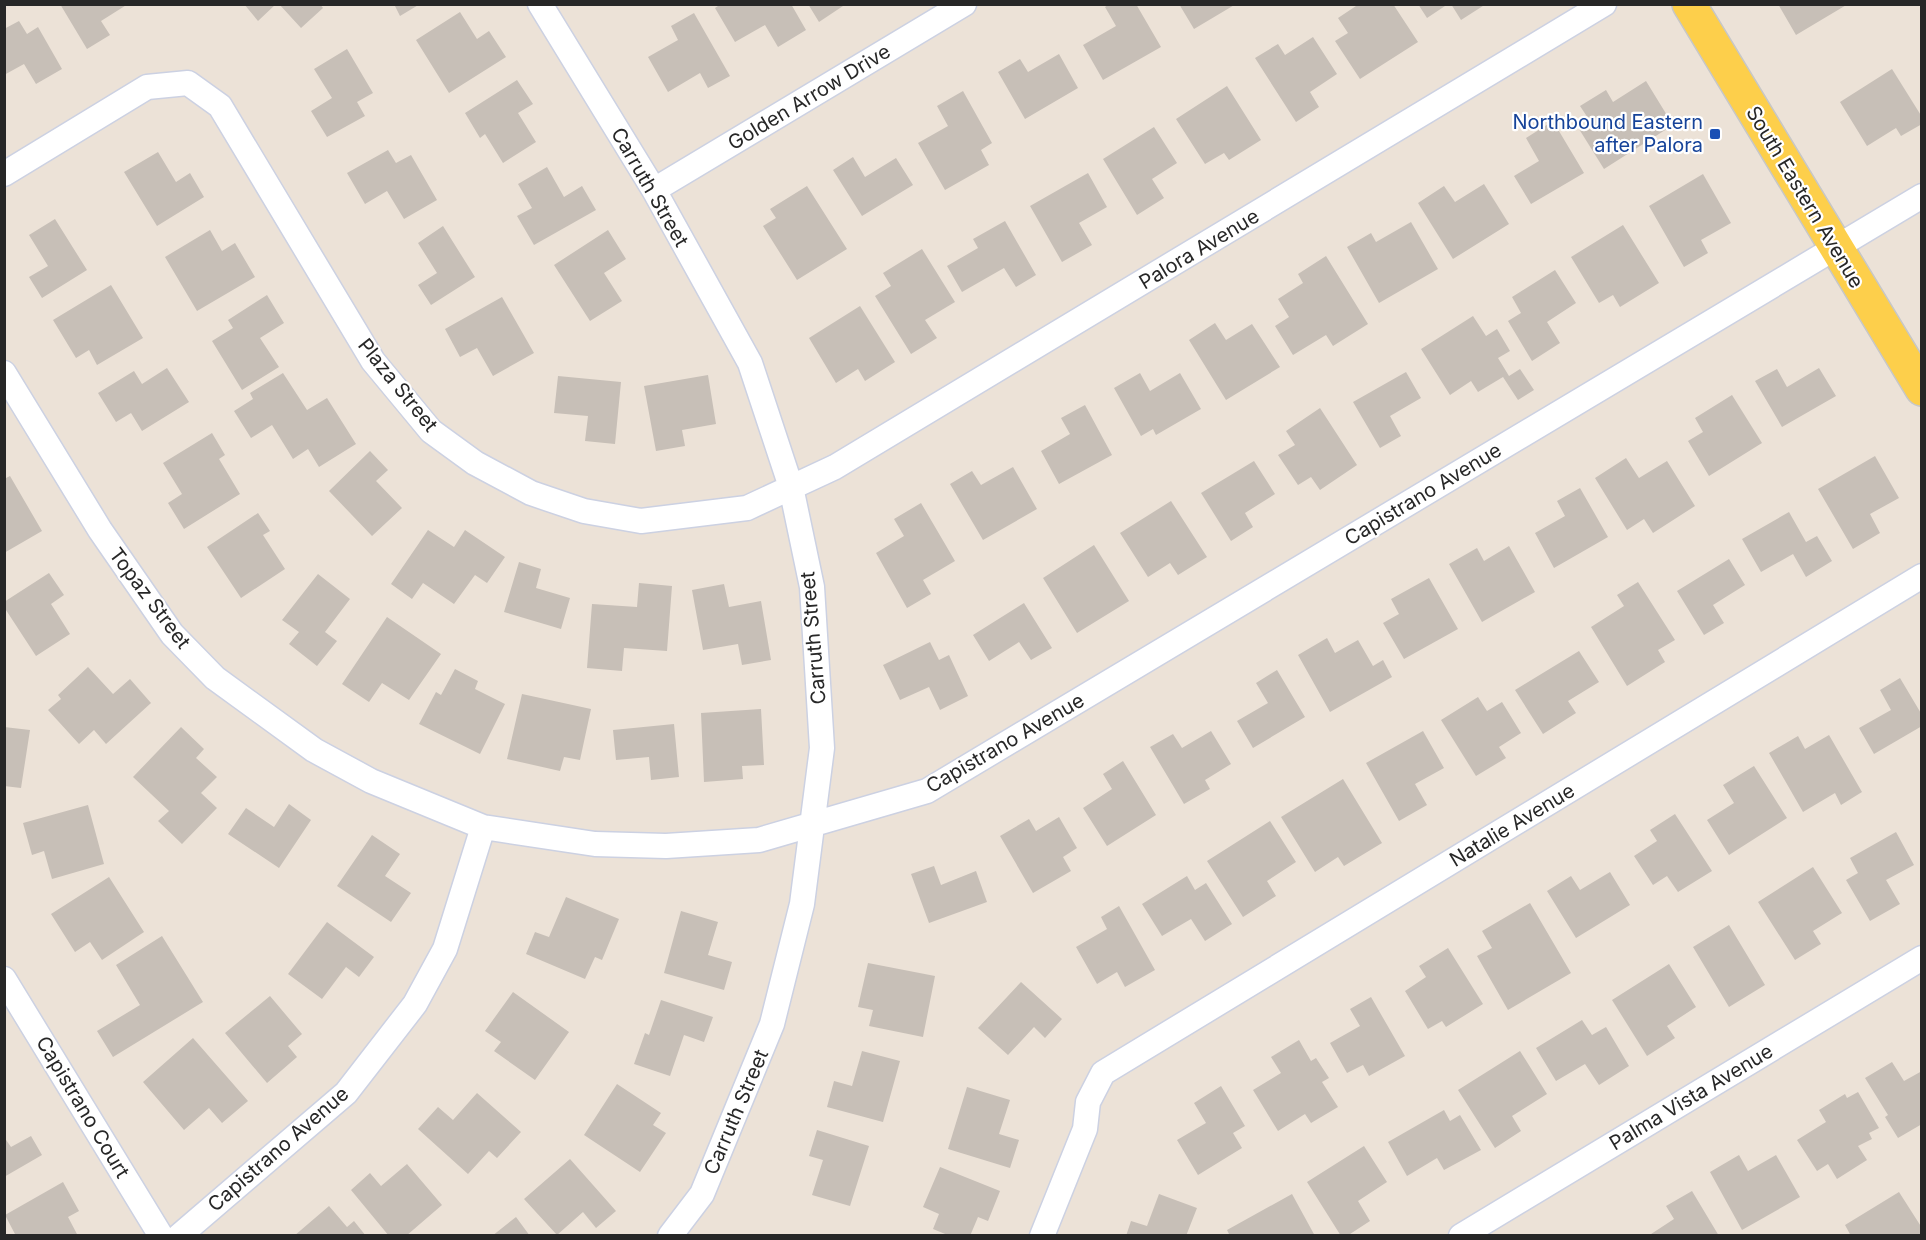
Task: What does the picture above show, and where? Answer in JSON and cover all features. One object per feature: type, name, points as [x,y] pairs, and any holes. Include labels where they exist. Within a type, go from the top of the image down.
[{"type":"main road","name":"South Eastern Avenue","points":[[1689,4],[1922,389]]},
{"type":"street","name":"Carruth Street","points":[[540,4],[654,190],[750,363],[791,487],[812,586],[822,748],[802,904],[772,1024],[702,1194],[670,1236]]},
{"type":"street","name":"Golden Arrow Drive","points":[[654,190],[964,4]]},
{"type":"street","name":"Palora Avenue","points":[[791,487],[836,467],[1604,4]]},
{"type":"street","name":"Plaza Street","points":[[4,174],[147,87],[188,82],[220,106],[373,361],[431,431],[475,463],[531,493],[584,511],[641,521],[747,508],[791,487]]},
{"type":"street","name":"Capistrano Avenue","points":[[179,1236],[346,1093],[415,1004],[445,949],[483,827],[595,844],[666,846],[759,840],[927,791],[1922,196]]},
{"type":"street","name":"Topaz Street","points":[[7,384],[100,530],[172,634],[215,678],[314,750],[371,781],[483,827]]},
{"type":"street","name":"Natalie Avenue","points":[[1042,1236],[1085,1129],[1088,1102],[1103,1073],[1922,576]]},
{"type":"street","name":"Palma Vista Avenue","points":[[1461,1236],[1922,957]]},
{"type":"street","name":"Capistrano Court","points":[[4,978],[161,1236]]},
{"type":"building","points":[[60,4],[128,4],[101,21],[110,35],[87,49]]},
{"type":"building","points":[[244,4],[276,4],[258,21]]},
{"type":"building","points":[[279,4],[320,4],[323,8],[301,28]]},
{"type":"building","points":[[394,4],[420,4],[400,16]]},
{"type":"building","points":[[721,4],[791,4],[806,30],[778,47],[765,25],[735,42],[715,8]]},
{"type":"building","points":[[808,4],[846,4],[819,22]]},
{"type":"building","points":[[1109,4],[1136,4],[1161,47],[1103,80],[1083,45],[1116,26],[1105,7]]},
{"type":"building","points":[[1179,4],[1236,4],[1194,29]]},
{"type":"building","points":[[1359,4],[1393,4],[1418,42],[1360,79],[1335,41],[1348,33],[1338,18]]},
{"type":"building","points":[[1418,4],[1448,4],[1427,18]]},
{"type":"building","points":[[1451,4],[1486,4],[1461,20]]},
{"type":"building","points":[[1778,4],[1848,4],[1796,35]]},
{"type":"building","points":[[460,12],[477,39],[489,31],[506,57],[449,93],[416,40]]},
{"type":"building","points":[[694,13],[730,76],[708,88],[700,73],[668,92],[648,57],[678,40],[671,26]]},
{"type":"building","points":[[19,21],[27,34],[38,27],[62,69],[36,84],[24,64],[4,75],[4,29]]},
{"type":"building","points":[[1313,37],[1337,74],[1310,92],[1319,107],[1296,122],[1255,58],[1278,44],[1285,55]]},
{"type":"building","points":[[347,49],[373,93],[357,102],[365,116],[327,137],[311,111],[332,98],[314,69]]},
{"type":"building","points":[[1059,54],[1078,88],[1025,119],[998,72],[1020,59],[1028,72]]},
{"type":"building","points":[[1892,69],[1922,117],[1922,124],[1901,136],[1896,128],[1867,146],[1840,102]]},
{"type":"building","points":[[517,80],[533,104],[518,113],[536,142],[503,163],[485,134],[480,138],[465,113]]},
{"type":"building","points":[[1646,81],[1673,125],[1604,169],[1579,129],[1590,121],[1580,106],[1606,90],[1613,102]]},
{"type":"building","points":[[1227,86],[1261,140],[1229,160],[1224,153],[1205,164],[1176,119]]},
{"type":"building","points":[[963,91],[992,143],[981,150],[989,165],[945,190],[918,143],[948,126],[937,106]]},
{"type":"building","points":[[1553,121],[1584,173],[1531,204],[1514,176],[1539,161],[1526,138]]},
{"type":"building","points":[[1154,127],[1177,163],[1152,179],[1164,198],[1137,215],[1103,159]]},
{"type":"building","points":[[388,150],[396,163],[411,155],[437,200],[404,219],[387,191],[365,204],[347,173]]},
{"type":"building","points":[[158,152],[176,182],[190,173],[204,197],[157,226],[124,172]]},
{"type":"building","points":[[853,157],[865,177],[896,158],[913,185],[862,216],[833,170]]},
{"type":"building","points":[[547,167],[564,197],[582,186],[596,210],[534,245],[517,216],[532,208],[518,184]]},
{"type":"building","points":[[1088,173],[1107,207],[1079,223],[1092,245],[1062,262],[1030,206]]},
{"type":"building","points":[[1703,174],[1731,223],[1701,240],[1708,253],[1684,267],[1649,206]]},
{"type":"building","points":[[1484,184],[1509,224],[1453,259],[1418,203],[1444,186],[1455,202]]},
{"type":"building","points":[[807,186],[847,249],[797,280],[763,226],[776,218],[770,209]]},
{"type":"building","points":[[55,219],[87,270],[42,298],[29,277],[48,266],[29,235]]},
{"type":"building","points":[[1005,221],[1036,275],[1016,287],[1004,268],[962,292],[947,266],[978,248],[973,239]]},
{"type":"building","points":[[1411,222],[1438,269],[1379,303],[1347,247],[1371,233],[1376,242]]},
{"type":"building","points":[[1623,225],[1659,283],[1620,307],[1613,295],[1599,303],[1571,257]]},
{"type":"building","points":[[443,226],[475,277],[431,305],[418,285],[437,273],[418,243]]},
{"type":"building","points":[[210,230],[222,251],[235,243],[255,277],[197,311],[165,257]]},
{"type":"building","points":[[608,230],[626,259],[604,273],[622,301],[590,321],[554,265]]},
{"type":"building","points":[[922,249],[955,302],[925,320],[937,338],[911,354],[875,296],[891,286],[883,273]]},
{"type":"building","points":[[1326,256],[1368,324],[1333,346],[1326,335],[1293,355],[1275,326],[1289,317],[1278,299],[1303,283],[1298,274]]},
{"type":"building","points":[[1555,270],[1576,303],[1547,322],[1560,343],[1532,361],[1508,321],[1521,313],[1512,297]]},
{"type":"building","points":[[111,285],[143,338],[97,365],[89,350],[76,358],[53,320]]},
{"type":"building","points":[[267,295],[284,323],[260,338],[279,367],[242,390],[212,341],[233,328],[228,320]]},
{"type":"building","points":[[502,297],[534,353],[493,376],[477,348],[460,357],[445,329]]},
{"type":"building","points":[[860,306],[895,362],[865,381],[858,369],[836,383],[809,338]]},
{"type":"building","points":[[1473,316],[1486,336],[1497,329],[1510,351],[1498,358],[1509,376],[1520,369],[1534,390],[1518,400],[1503,377],[1478,392],[1471,381],[1450,395],[1421,349]]},
{"type":"building","points":[[1215,323],[1226,340],[1252,324],[1280,367],[1226,400],[1189,340]]},
{"type":"building","points":[[167,368],[189,402],[142,431],[131,413],[116,422],[98,393],[134,371],[142,384]]},
{"type":"building","points":[[1819,368],[1836,396],[1782,427],[1755,381],[1777,369],[1787,387]]},
{"type":"building","points":[[1406,372],[1421,398],[1390,416],[1401,436],[1380,448],[1353,402]]},
{"type":"building","points":[[283,373],[307,410],[327,398],[356,444],[319,467],[308,449],[293,459],[272,425],[251,438],[234,411],[253,399],[250,393]]},
{"type":"building","points":[[1140,373],[1150,391],[1180,373],[1201,409],[1156,435],[1153,429],[1141,436],[1114,388]]},
{"type":"building","points":[[708,375],[716,424],[682,430],[685,446],[656,451],[644,386]]},
{"type":"building","points":[[558,376],[621,382],[615,444],[585,441],[588,416],[554,413]]},
{"type":"building","points":[[1732,395],[1762,443],[1709,476],[1688,441],[1703,432],[1695,418]]},
{"type":"building","points":[[1085,405],[1112,455],[1059,484],[1041,451],[1070,434],[1061,418]]},
{"type":"building","points":[[1320,408],[1357,465],[1320,490],[1311,477],[1298,485],[1278,455],[1295,445],[1286,431]]},
{"type":"building","points":[[212,433],[225,455],[219,459],[240,494],[184,529],[168,503],[182,494],[163,463]]},
{"type":"building","points":[[370,451],[388,470],[376,481],[402,508],[372,536],[329,491]]},
{"type":"building","points":[[1875,456],[1899,498],[1870,514],[1880,533],[1853,549],[1818,489]]},
{"type":"building","points":[[1626,458],[1639,478],[1667,461],[1695,506],[1653,533],[1644,519],[1627,530],[1595,478]]},
{"type":"building","points":[[1254,461],[1275,494],[1245,513],[1253,527],[1231,541],[1201,493]]},
{"type":"building","points":[[1013,467],[1037,509],[983,540],[950,484],[972,471],[981,485]]},
{"type":"building","points":[[10,476],[42,531],[4,553],[4,479]]},
{"type":"building","points":[[1580,488],[1608,537],[1554,568],[1535,533],[1565,516],[1557,501]]},
{"type":"building","points":[[1171,501],[1207,557],[1178,575],[1170,563],[1148,577],[1120,533]]},
{"type":"building","points":[[921,503],[955,561],[923,580],[931,594],[907,608],[876,553],[904,536],[894,519]]},
{"type":"building","points":[[1789,512],[1806,542],[1817,536],[1832,561],[1806,577],[1793,554],[1761,572],[1742,539]]},
{"type":"building","points":[[258,513],[270,531],[263,535],[285,569],[241,598],[207,547]]},
{"type":"building","points":[[428,530],[454,547],[465,530],[505,557],[487,583],[475,575],[454,604],[423,583],[412,599],[391,584]]},
{"type":"building","points":[[1094,545],[1129,601],[1077,633],[1043,578]]},
{"type":"building","points":[[1509,546],[1535,592],[1482,622],[1449,564],[1477,548],[1484,561]]},
{"type":"building","points":[[1729,559],[1745,585],[1713,605],[1724,623],[1704,635],[1677,591]]},
{"type":"building","points":[[519,562],[541,569],[536,588],[570,598],[561,629],[504,612]]},
{"type":"building","points":[[49,573],[64,595],[51,604],[70,634],[36,656],[4,607],[4,602]]},
{"type":"building","points":[[318,574],[350,599],[325,632],[337,641],[317,666],[289,644],[299,632],[282,620]]},
{"type":"building","points":[[1429,578],[1458,629],[1404,659],[1383,623],[1399,614],[1391,599]]},
{"type":"building","points":[[1638,582],[1675,640],[1658,650],[1665,662],[1627,686],[1591,627],[1624,606],[1617,595]]},
{"type":"building","points":[[639,583],[672,586],[667,651],[624,648],[622,671],[587,668],[592,604],[637,607]]},
{"type":"building","points":[[724,584],[729,607],[761,601],[771,660],[742,665],[738,644],[703,650],[692,590]]},
{"type":"building","points":[[1024,603],[1052,648],[1031,660],[1019,642],[989,661],[973,635]]},
{"type":"building","points":[[387,617],[441,654],[409,700],[382,683],[369,702],[342,684]]},
{"type":"building","points":[[1327,638],[1335,653],[1358,640],[1373,666],[1383,660],[1392,677],[1330,712],[1298,655]]},
{"type":"building","points":[[930,642],[939,660],[949,655],[968,696],[940,710],[929,687],[900,700],[883,665]]},
{"type":"building","points":[[1579,651],[1599,682],[1568,701],[1576,713],[1543,734],[1515,690]]},
{"type":"building","points":[[88,667],[113,694],[130,679],[151,703],[106,744],[94,730],[79,744],[48,710],[61,699],[58,695]]},
{"type":"building","points":[[455,669],[478,681],[475,689],[505,704],[480,754],[419,724],[436,692],[441,695]]},
{"type":"building","points":[[1277,670],[1305,717],[1253,748],[1237,721],[1268,703],[1256,683]]},
{"type":"building","points":[[1900,678],[1922,715],[1922,726],[1874,754],[1859,728],[1891,710],[1880,690]]},
{"type":"building","points":[[522,694],[591,709],[580,760],[564,757],[560,771],[507,759]]},
{"type":"building","points":[[1478,697],[1487,711],[1502,702],[1521,733],[1499,747],[1506,758],[1476,776],[1441,720]]},
{"type":"building","points":[[761,709],[764,765],[742,766],[743,779],[704,782],[701,713]]},
{"type":"building","points":[[674,724],[679,777],[651,780],[649,757],[616,760],[613,730]]},
{"type":"building","points":[[4,727],[30,730],[21,788],[4,786]]},
{"type":"building","points":[[181,727],[204,749],[196,758],[217,777],[201,793],[217,808],[182,844],[158,821],[169,811],[133,777]]},
{"type":"building","points":[[1211,731],[1231,764],[1205,780],[1210,789],[1184,804],[1150,747],[1173,734],[1182,748]]},
{"type":"building","points":[[1423,731],[1444,768],[1415,784],[1427,805],[1399,821],[1366,763]]},
{"type":"building","points":[[1829,735],[1862,792],[1841,805],[1835,793],[1803,812],[1769,753],[1798,736],[1805,749]]},
{"type":"building","points":[[1123,761],[1156,815],[1107,846],[1083,808],[1112,789],[1103,774]]},
{"type":"building","points":[[1754,766],[1787,818],[1729,855],[1707,820],[1734,803],[1723,785]]},
{"type":"building","points":[[1343,779],[1382,843],[1344,866],[1338,857],[1315,872],[1281,817]]},
{"type":"building","points":[[289,804],[311,820],[279,868],[228,834],[246,808],[274,827]]},
{"type":"building","points":[[88,805],[104,864],[52,879],[44,851],[32,855],[23,823]]},
{"type":"building","points":[[1675,814],[1712,871],[1678,892],[1667,876],[1653,885],[1634,856],[1657,841],[1650,830]]},
{"type":"building","points":[[1059,817],[1077,848],[1063,857],[1071,871],[1033,893],[1000,836],[1029,819],[1036,831]]},
{"type":"building","points":[[1270,821],[1296,862],[1267,881],[1276,896],[1243,917],[1207,861]]},
{"type":"building","points":[[1896,832],[1914,865],[1886,880],[1900,904],[1870,921],[1846,880],[1858,873],[1850,858]]},
{"type":"building","points":[[372,835],[400,854],[385,876],[411,893],[391,922],[337,886]]},
{"type":"building","points":[[934,866],[941,885],[976,871],[987,902],[929,923],[911,874]]},
{"type":"building","points":[[1813,867],[1842,913],[1813,931],[1821,944],[1795,960],[1758,902]]},
{"type":"building","points":[[1610,872],[1630,905],[1576,938],[1547,891],[1571,876],[1580,890]]},
{"type":"building","points":[[1187,876],[1195,890],[1206,883],[1232,924],[1205,941],[1191,919],[1162,936],[1142,904]]},
{"type":"building","points":[[109,877],[144,932],[102,960],[90,942],[75,952],[51,914]]},
{"type":"building","points":[[566,897],[619,919],[602,960],[595,957],[585,979],[526,954],[535,932],[549,937]]},
{"type":"building","points":[[1530,903],[1571,973],[1508,1010],[1477,956],[1492,948],[1482,931]]},
{"type":"building","points":[[1119,906],[1155,970],[1125,987],[1117,972],[1097,984],[1076,947],[1107,929],[1101,917]]},
{"type":"building","points":[[681,911],[718,922],[708,955],[732,962],[724,990],[664,973]]},
{"type":"building","points":[[327,922],[374,957],[359,977],[346,967],[322,999],[288,974]]},
{"type":"building","points":[[1729,925],[1765,985],[1729,1007],[1693,947]]},
{"type":"building","points":[[162,936],[203,1002],[113,1057],[97,1031],[140,1005],[116,965]]},
{"type":"building","points":[[1448,948],[1483,1004],[1446,1027],[1442,1021],[1428,1029],[1405,991],[1426,977],[1419,966]]},
{"type":"building","points":[[868,963],[935,976],[923,1037],[869,1026],[873,1010],[858,1007]]},
{"type":"building","points":[[1669,964],[1696,1007],[1667,1026],[1675,1038],[1647,1056],[1612,1000]]},
{"type":"building","points":[[1021,982],[1062,1019],[1045,1038],[1034,1027],[1008,1055],[978,1028]]},
{"type":"building","points":[[513,992],[569,1032],[535,1080],[494,1051],[501,1042],[485,1031]]},
{"type":"building","points":[[270,996],[302,1034],[288,1046],[297,1057],[267,1083],[225,1033]]},
{"type":"building","points":[[1371,997],[1405,1056],[1369,1076],[1363,1065],[1347,1073],[1330,1043],[1360,1026],[1350,1009]]},
{"type":"building","points":[[661,1000],[713,1017],[704,1042],[684,1035],[670,1076],[634,1064],[645,1033],[649,1035]]},
{"type":"building","points":[[1582,1020],[1592,1035],[1606,1027],[1629,1066],[1599,1085],[1585,1064],[1556,1081],[1536,1048]]},
{"type":"building","points":[[193,1038],[248,1101],[222,1123],[209,1108],[184,1130],[143,1082]]},
{"type":"building","points":[[1299,1040],[1311,1061],[1316,1058],[1329,1078],[1322,1082],[1338,1107],[1311,1123],[1305,1114],[1278,1131],[1253,1090],[1281,1073],[1271,1057]]},
{"type":"building","points":[[862,1051],[900,1061],[883,1122],[827,1107],[834,1081],[852,1086]]},
{"type":"building","points":[[1520,1051],[1547,1094],[1512,1116],[1521,1131],[1495,1148],[1458,1090]]},
{"type":"building","points":[[1892,1062],[1904,1081],[1922,1071],[1922,1124],[1898,1138],[1885,1117],[1888,1115],[1865,1078]]},
{"type":"building","points":[[617,1084],[661,1113],[653,1125],[666,1133],[640,1172],[584,1135]]},
{"type":"building","points":[[1221,1086],[1245,1126],[1233,1133],[1242,1148],[1198,1175],[1177,1140],[1206,1123],[1194,1103]]},
{"type":"building","points":[[967,1087],[1010,1100],[999,1134],[1019,1140],[1010,1168],[948,1149]]},
{"type":"building","points":[[1858,1092],[1879,1128],[1869,1133],[1872,1139],[1858,1146],[1867,1160],[1837,1179],[1828,1164],[1817,1171],[1797,1140],[1826,1122],[1819,1110],[1845,1094],[1847,1098]]},
{"type":"building","points":[[477,1093],[521,1132],[497,1158],[489,1151],[468,1174],[418,1129],[438,1107],[453,1120]]},
{"type":"building","points":[[1444,1110],[1450,1121],[1460,1115],[1481,1150],[1444,1170],[1437,1158],[1407,1176],[1388,1142]]},
{"type":"building","points":[[817,1130],[869,1146],[850,1206],[812,1195],[823,1160],[809,1156]]},
{"type":"building","points":[[31,1136],[42,1155],[4,1177],[4,1137],[11,1147]]},
{"type":"building","points":[[1364,1146],[1387,1182],[1358,1201],[1370,1221],[1347,1236],[1341,1236],[1307,1182]]},
{"type":"building","points":[[1739,1155],[1748,1171],[1776,1155],[1800,1197],[1742,1230],[1710,1172]]},
{"type":"building","points":[[570,1159],[616,1211],[596,1228],[583,1212],[557,1235],[524,1199]]},
{"type":"building","points":[[407,1164],[442,1205],[406,1236],[389,1236],[351,1190],[370,1173],[381,1186]]},
{"type":"building","points":[[940,1167],[1000,1191],[988,1221],[978,1217],[970,1236],[950,1236],[933,1229],[939,1214],[923,1207]]},
{"type":"building","points":[[63,1182],[79,1211],[68,1217],[78,1236],[16,1236],[5,1215]]},
{"type":"building","points":[[1692,1191],[1719,1236],[1648,1236],[1674,1219],[1666,1206]]},
{"type":"building","points":[[1899,1192],[1922,1228],[1922,1236],[1851,1236],[1845,1225]]},
{"type":"building","points":[[1159,1194],[1197,1208],[1186,1236],[1126,1236],[1131,1221],[1147,1226]]},
{"type":"building","points":[[1292,1194],[1315,1236],[1230,1236],[1227,1230]]},
{"type":"building","points":[[329,1206],[347,1227],[354,1221],[366,1236],[294,1236]]},
{"type":"building","points":[[516,1217],[530,1236],[492,1236]]},
{"type":"place","name":"Northbound Eastern after Palora","points":[[1715,134]]}]
